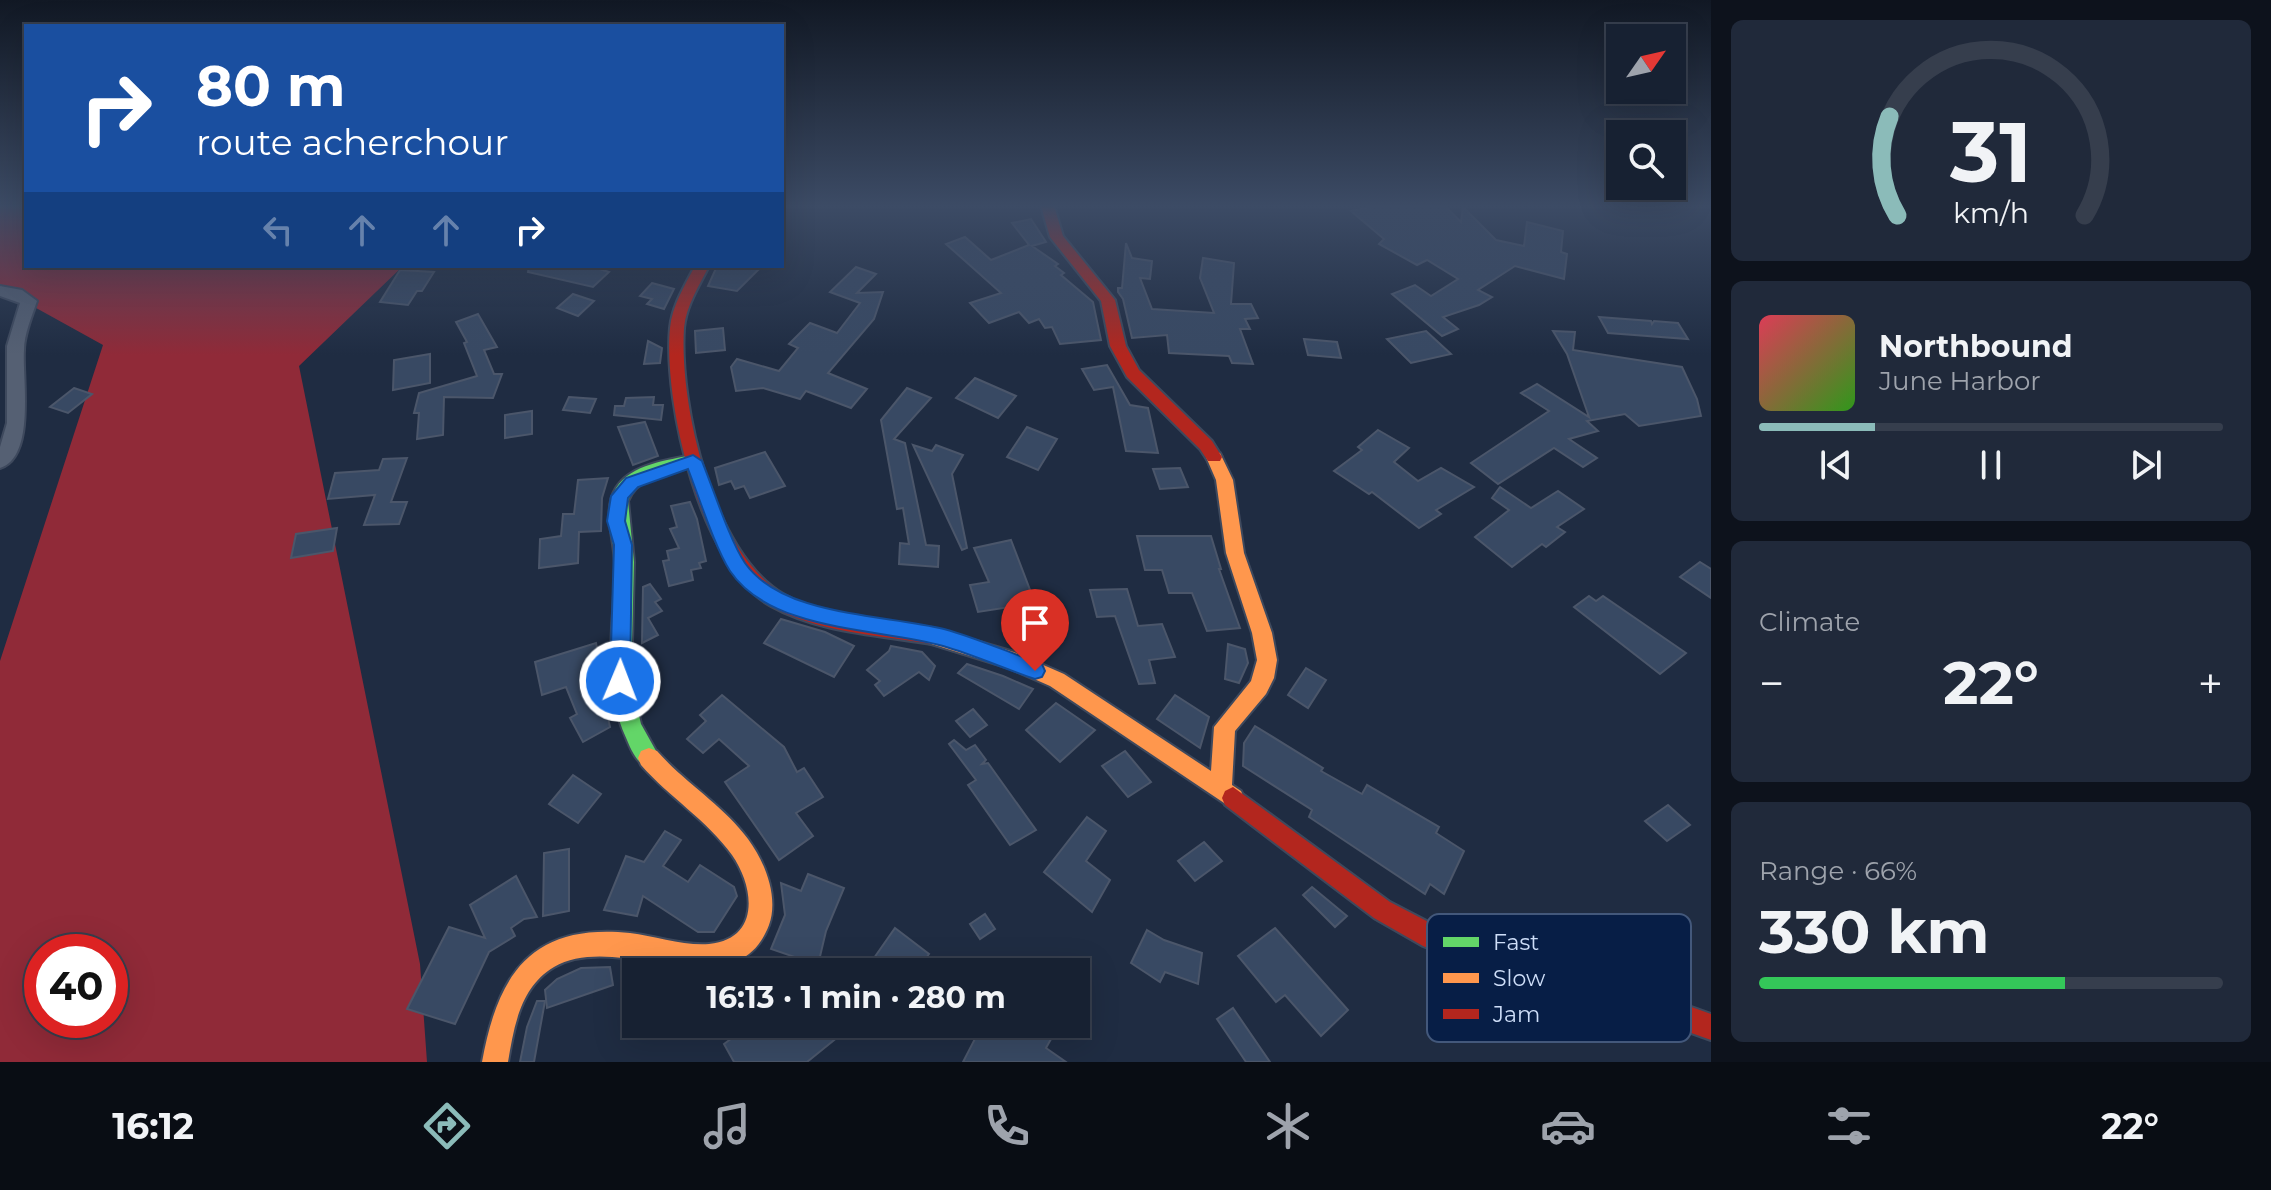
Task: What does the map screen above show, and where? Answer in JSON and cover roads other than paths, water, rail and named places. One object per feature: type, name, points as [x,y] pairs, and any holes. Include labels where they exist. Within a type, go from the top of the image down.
[{"type":"street","points":[[1072,256],[1108,300],[1118,346],[1133,373],[1206,445],[1220,466],[1228,488],[1235,555],[1256,615],[1268,663],[1250,702],[1225,727],[1221,789]]},
{"type":"street","points":[[701,268],[682,306],[677,329],[680,396],[693,461],[737,566],[753,584],[776,600],[813,613],[944,638],[1014,661],[1057,680],[1221,789],[1382,910],[1427,934]]},
{"type":"street","points":[[0,291],[16,293],[29,301],[15,346],[16,423],[10,447],[0,461]]},
{"type":"street","points":[[495,1062],[501,1026],[516,987],[542,960],[570,947],[619,946],[707,956],[737,949],[757,932],[763,908],[753,870],[735,837],[705,808],[664,779],[642,749],[625,708],[620,681],[623,545],[616,521],[620,496],[632,482],[693,461]]},
{"type":"street","points":[[1691,1020],[1711,1027]]}]
